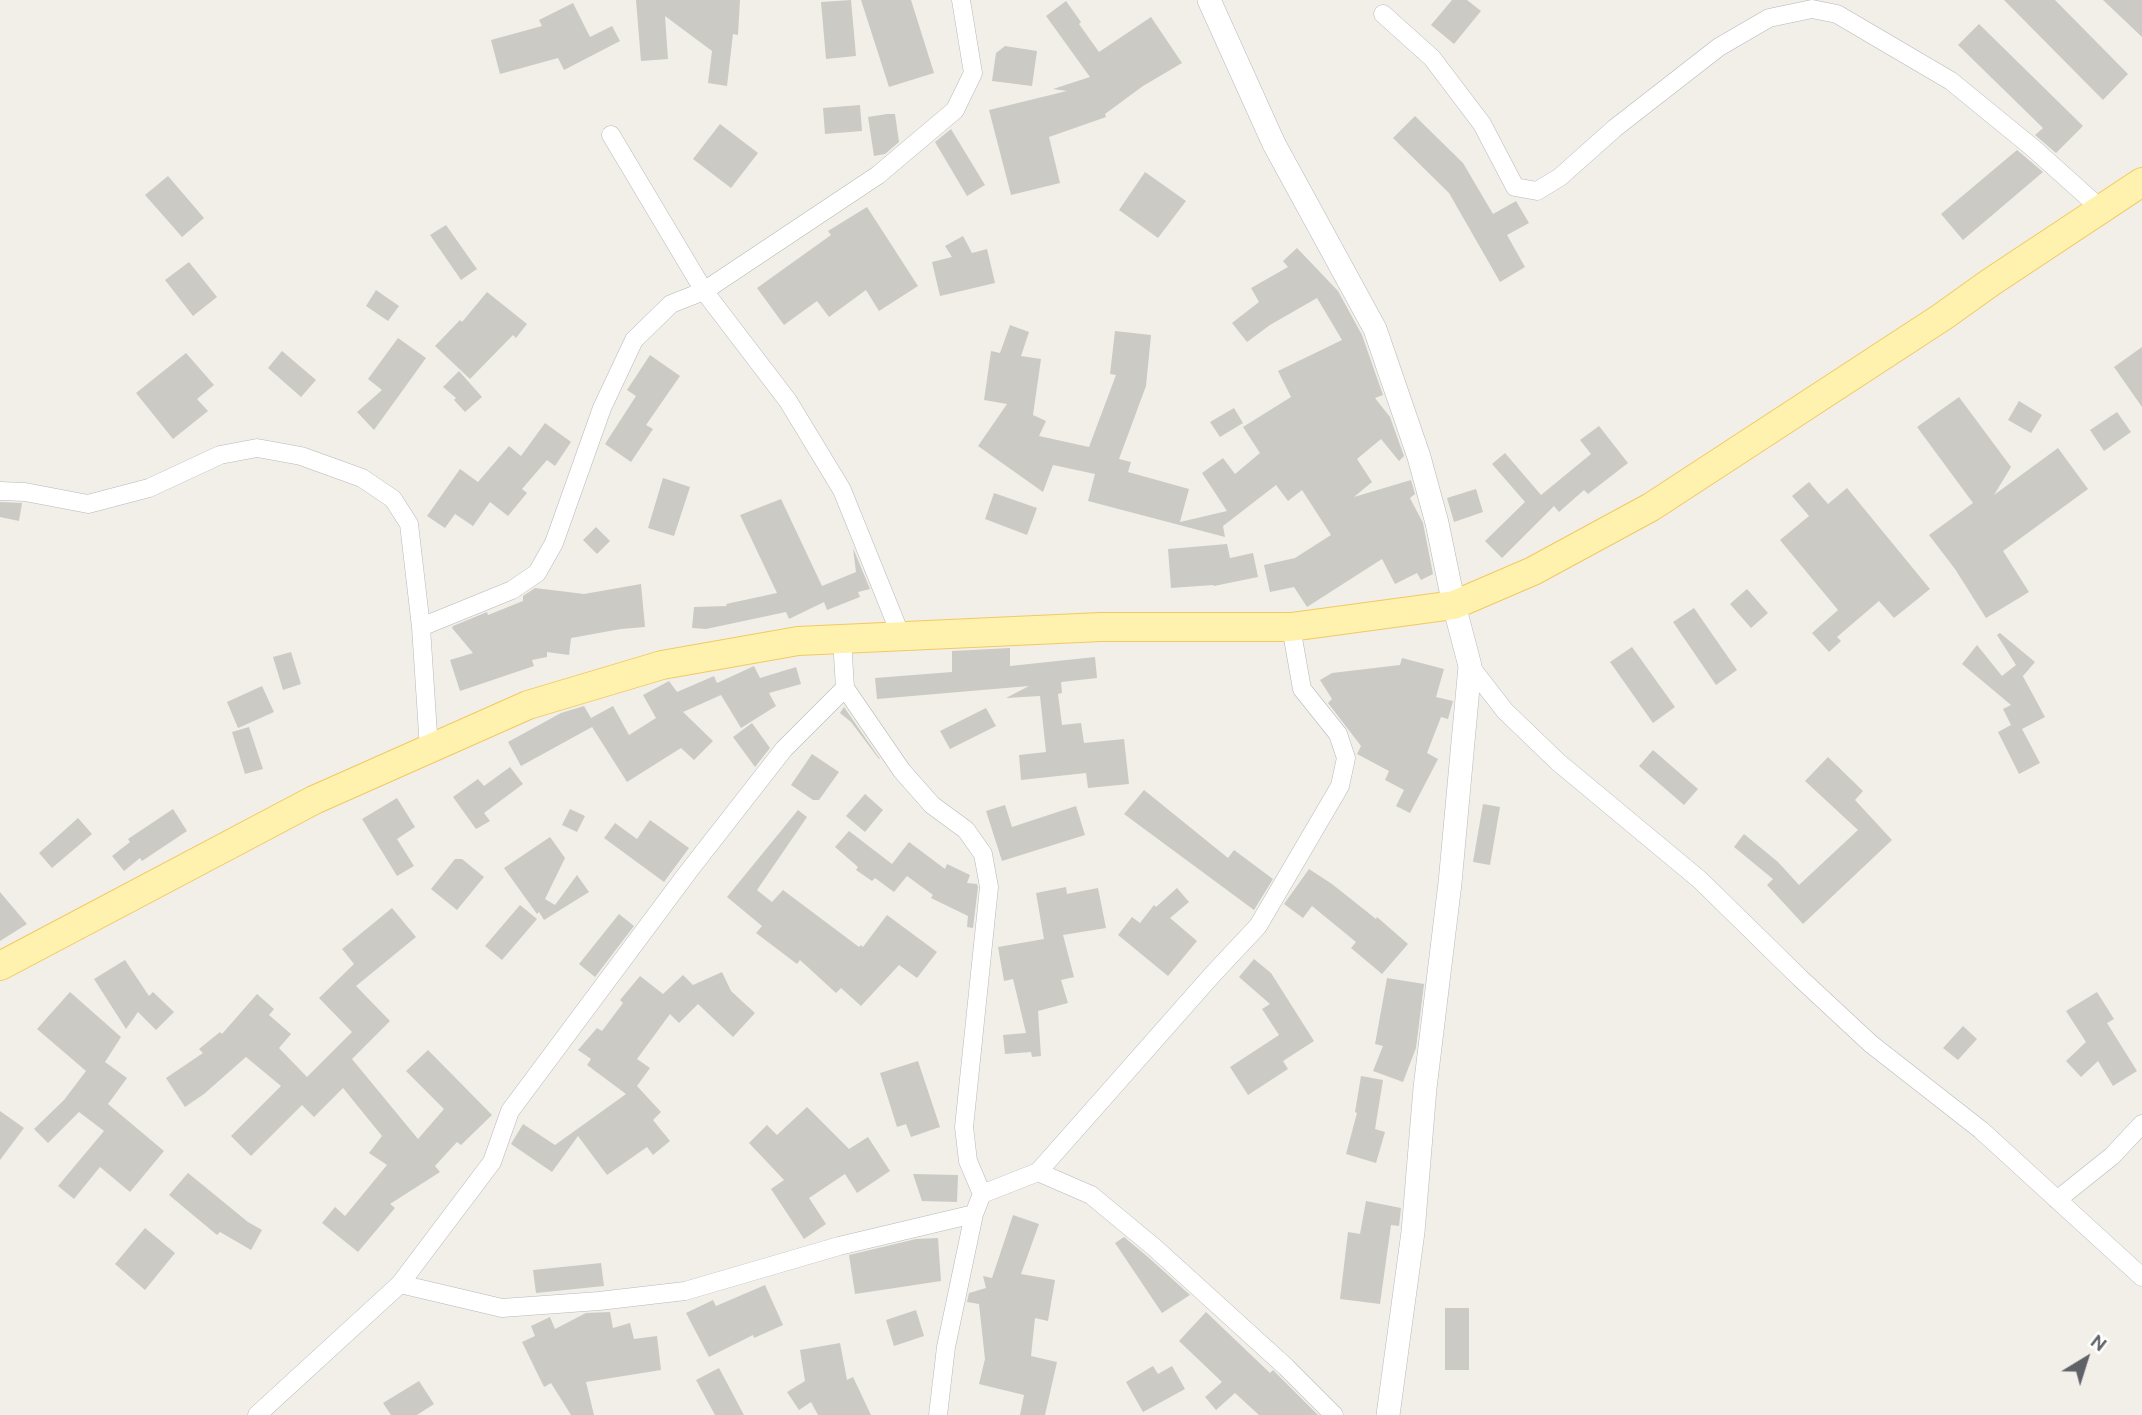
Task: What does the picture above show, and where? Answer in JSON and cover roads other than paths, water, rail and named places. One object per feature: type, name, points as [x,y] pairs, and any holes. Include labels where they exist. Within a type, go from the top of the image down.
[{"type":"main road","points":[[0,966],[314,800],[528,705],[662,665],[798,641],[1101,627],[1291,627],[1454,605],[1533,571],[1651,508],[2142,182]]},
{"type":"street","points":[[421,627],[512,590],[537,573],[554,543],[601,408],[634,340],[671,304],[704,291],[878,175],[954,110],[973,73],[961,0]]},
{"type":"street","points":[[1209,0],[1274,144],[1375,329],[1419,457],[1470,666],[1450,883],[1425,1088],[1413,1232],[1388,1415]]},
{"type":"street","points":[[1383,14],[1432,58],[1482,124],[1515,187],[1537,191],[1560,177],[1615,128],[1719,47],[1769,18],[1812,9],[1837,14],[1951,80],[2101,209]]},
{"type":"street","points":[[611,135],[704,291],[788,401],[842,490],[901,636]]},
{"type":"street","points":[[0,491],[25,492],[88,504],[149,488],[220,455],[257,448],[301,456],[362,478],[393,499],[409,524],[421,627],[429,749]]},
{"type":"street","points":[[982,1194],[1038,1172],[1203,984],[1258,926],[1340,786],[1346,758],[1338,734],[1302,689],[1291,627]]},
{"type":"street","points":[[842,639],[845,688],[902,771],[932,805],[966,830],[983,854],[989,887],[964,1127],[968,1161],[982,1194],[974,1214],[946,1347],[938,1415]]},
{"type":"street","points":[[1470,666],[1505,711],[1558,762],[1700,880],[1871,1044],[1981,1130],[2142,1277]]},
{"type":"street","points":[[257,1415],[400,1284],[492,1162],[510,1111],[688,872],[784,749],[845,688]]},
{"type":"street","points":[[2057,1200],[2112,1156],[2142,1124]]},
{"type":"street","points":[[1038,1172],[1091,1195],[1123,1221],[1266,1349],[1334,1415]]},
{"type":"street","points":[[400,1284],[502,1308],[648,1296],[685,1291],[839,1246],[974,1214]]}]
